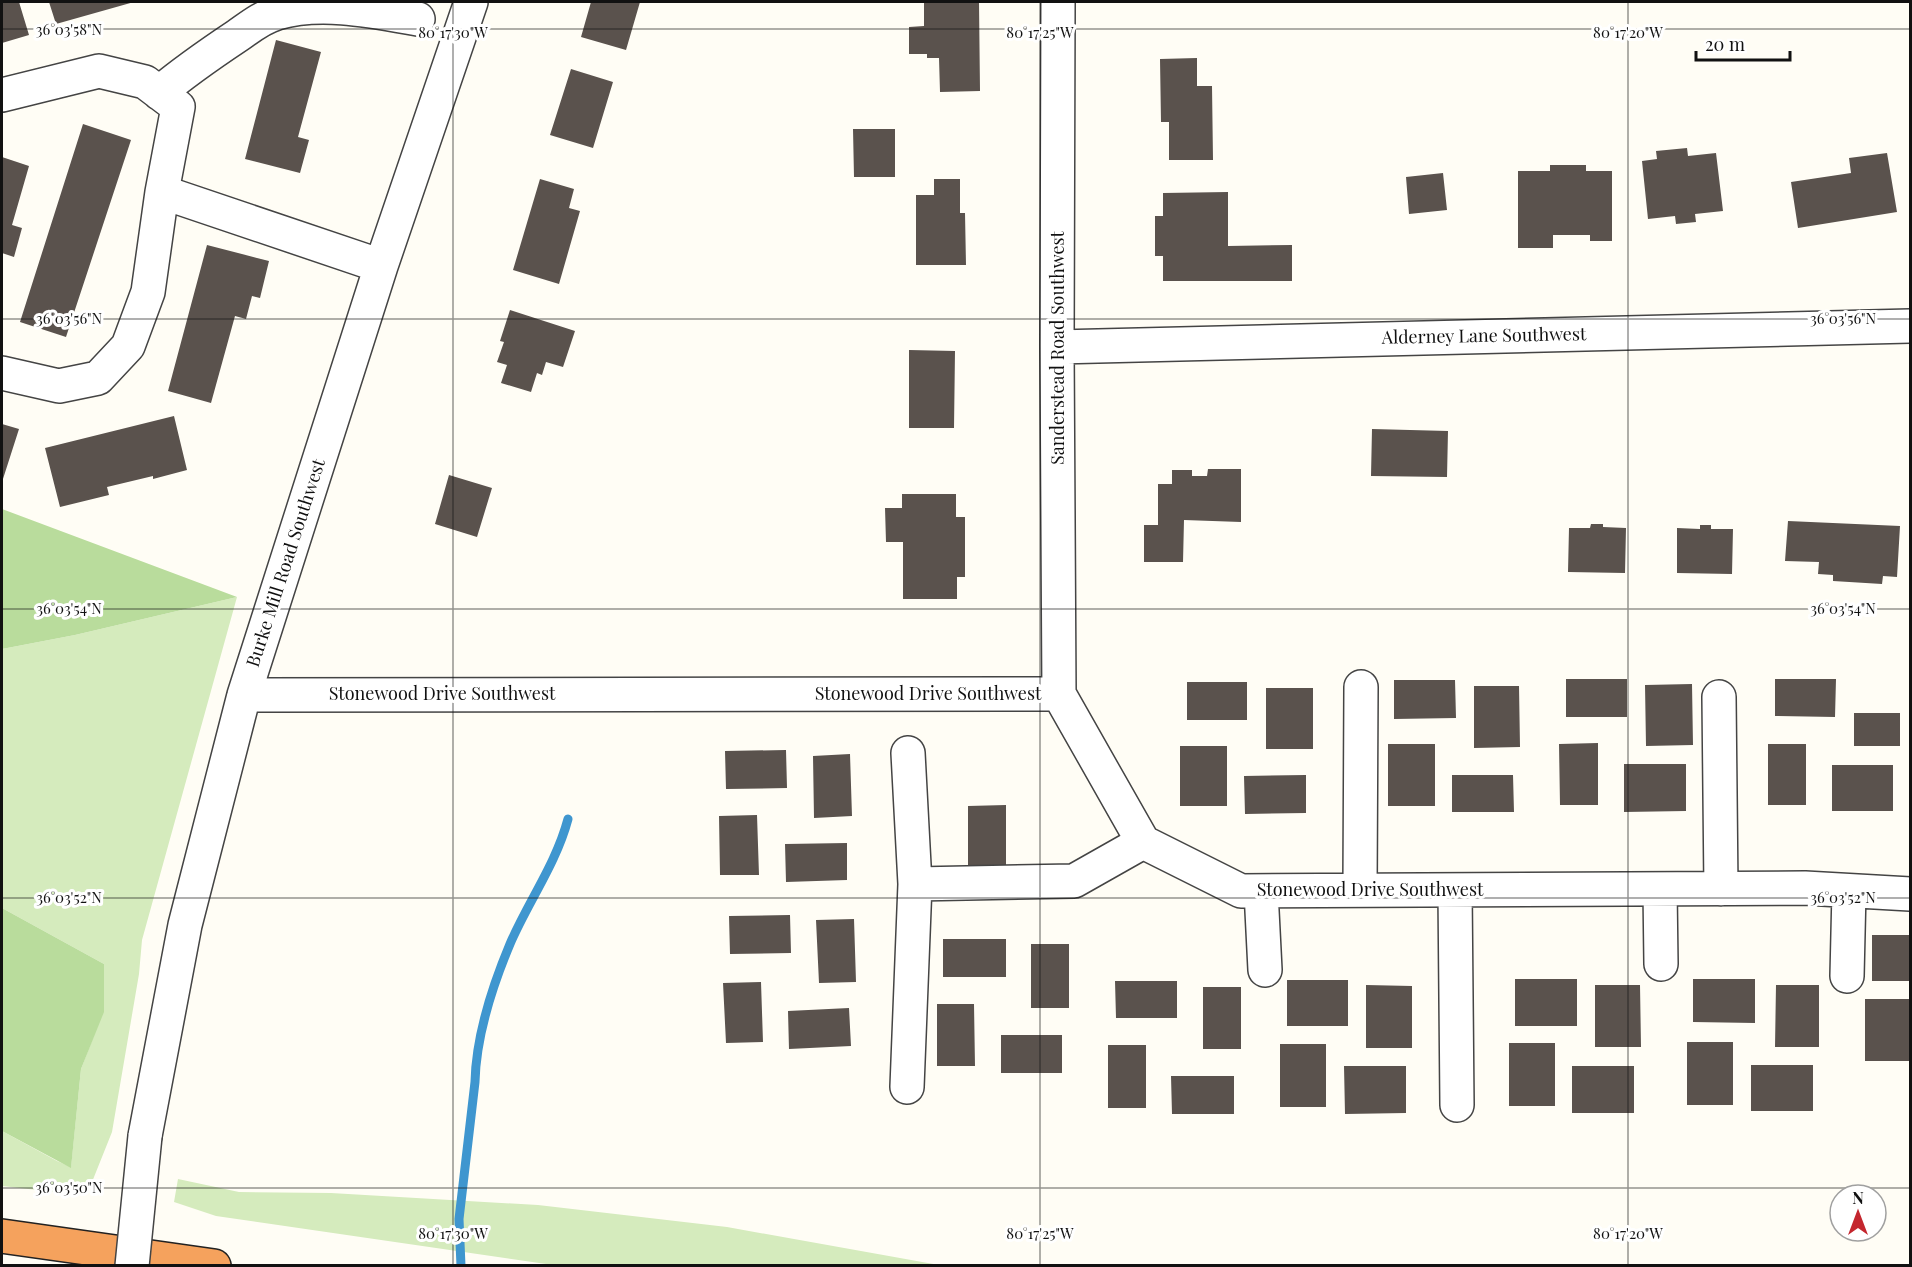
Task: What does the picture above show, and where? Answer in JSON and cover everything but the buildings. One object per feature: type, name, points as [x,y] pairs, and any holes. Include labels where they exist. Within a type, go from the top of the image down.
[{"type":"highway","points":[[2,1236],[214,1266]]},
{"type":"street","name":"Burke Mill Road Southwest","points":[[132,1266],[145,1137],[185,925],[244,694],[381,266],[471,2]]},
{"type":"street","name":"Sanderstead Road Southwest","points":[[1058,2],[1059,693]]},
{"type":"street","points":[[159,93],[191,66],[260,20],[275,13],[292,9],[325,8],[373,11],[418,19]]},
{"type":"street","points":[[2,95],[99,71],[145,82],[178,107],[162,192],[148,292],[128,346],[98,378],[59,386],[2,373]]},
{"type":"street","points":[[162,192],[381,266]]},
{"type":"street","name":"Alderney Lane Southwest","points":[[1057,347],[1911,326]]},
{"type":"street","points":[[1360,890],[1362,687]]},
{"type":"street","name":"Stonewood Drive Southwest","points":[[244,694],[1059,693],[1143,842],[1241,891],[1804,888],[1911,894]]},
{"type":"street","points":[[1719,697],[1721,889]]},
{"type":"street","points":[[907,1087],[915,884],[908,753]]},
{"type":"street","points":[[915,884],[1074,881],[1143,842]]},
{"type":"street","points":[[1660,889],[1661,964]]},
{"type":"street","points":[[1455,890],[1457,1105]]},
{"type":"street","points":[[1261,891],[1265,970]]},
{"type":"street","points":[[1847,976],[1848,891]]},
{"type":"green space","points":[[2,509],[237,597],[75,635],[2,649]]},
{"type":"green space","points":[[237,597],[142,940],[139,974],[112,1132],[88,1192],[82,1195],[2,1186],[2,1131],[71,1167],[81,1069],[103,1012],[104,964],[2,908],[2,649],[75,635]]},
{"type":"green space","points":[[2,908],[104,964],[104,1012],[81,1069],[71,1168],[2,1131]]},
{"type":"green space","points":[[178,1179],[239,1192],[331,1193],[538,1205],[727,1227],[939,1265],[560,1266],[216,1216],[174,1202]]},
{"type":"waterway","points":[[461,1266],[459,1219],[482,1030],[491,995],[510,944],[556,852],[568,819]]}]
